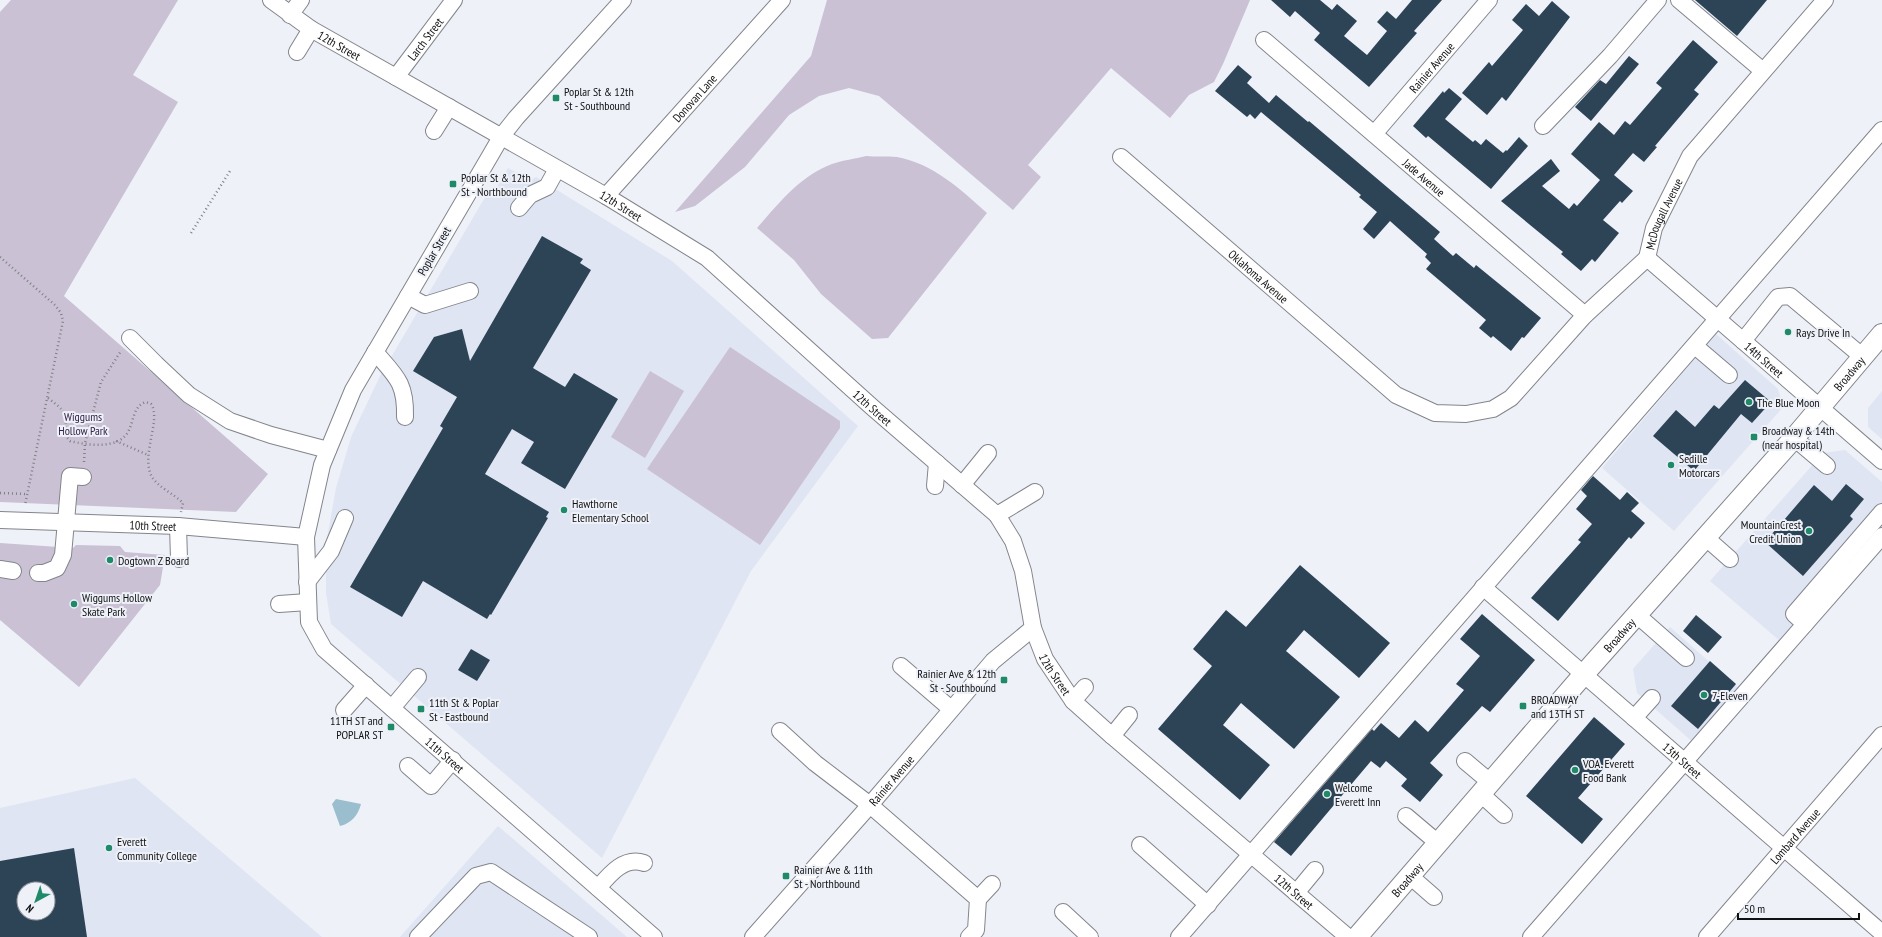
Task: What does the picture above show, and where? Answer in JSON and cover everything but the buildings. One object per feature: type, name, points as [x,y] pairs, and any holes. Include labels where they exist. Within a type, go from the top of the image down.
[{"type":"main road","name":"Broadway","points":[[1357,937],[1584,674],[1794,438],[1882,334]]},
{"type":"street","name":"12th Street","points":[[272,0],[290,15],[311,28],[606,196],[707,258],[872,407],[997,515],[1013,541],[1022,571],[1033,628],[1045,659],[1073,701],[1250,855],[1348,937]]},
{"type":"street","points":[[290,15],[301,0]]},
{"type":"street","name":"Larch Street","points":[[396,77],[454,0]]},
{"type":"street","name":"Poplar Street","points":[[306,537],[322,465],[353,390],[501,137],[623,0]]},
{"type":"street","name":"Donovan Lane","points":[[606,196],[782,0]]},
{"type":"street","name":"Rainier Avenue","points":[[1374,134],[1489,0]]},
{"type":"street","points":[[1543,126],[1610,56],[1632,23],[1658,0]]},
{"type":"street","points":[[1679,0],[1763,71]]},
{"type":"street","name":"McDougall Avenue","points":[[1396,395],[1434,413],[1466,414],[1493,409],[1511,398],[1585,315],[1647,258],[1654,228],[1690,156],[1825,0]]},
{"type":"street","points":[[297,52],[311,28]]},
{"type":"street","name":"Jade Avenue","points":[[1264,40],[1585,315]]},
{"type":"street","points":[[434,131],[449,107]]},
{"type":"street","points":[[1178,937],[1208,905],[1250,855],[1392,699],[1483,587],[1882,130]]},
{"type":"street","name":"Oklahoma Avenue","points":[[1121,157],[1396,395]]},
{"type":"street","points":[[519,208],[530,195],[547,187],[557,169]]},
{"type":"street","name":"14th Street","points":[[1647,258],[1882,462]]},
{"type":"street","points":[[408,296],[425,305],[470,291]]},
{"type":"street","points":[[1743,341],[1778,297],[1790,296],[1863,357]]},
{"type":"street","points":[[130,338],[189,395],[230,421],[271,435],[328,450]]},
{"type":"street","points":[[1695,346],[1729,375]]},
{"type":"street","points":[[375,352],[400,382],[406,399],[405,417]]},
{"type":"street","points":[[1794,438],[1827,466]]},
{"type":"street","points":[[962,484],[988,453]]},
{"type":"street","points":[[934,486],[937,463]]},
{"type":"street","points":[[38,573],[44,573],[57,568],[63,556],[70,476],[83,477]]},
{"type":"street","points":[[997,515],[1035,492]]},
{"type":"street","points":[[1531,937],[1684,762],[1800,619],[1882,512]]},
{"type":"street","points":[[307,582],[331,552],[345,518]]},
{"type":"street","name":"10th Street","points":[[0,520],[66,524],[178,526],[306,537]]},
{"type":"street","points":[[178,526],[179,559]]},
{"type":"street","points":[[1800,619],[1882,536]]},
{"type":"street","name":"11th Street","points":[[306,537],[309,622],[324,649],[654,937]]},
{"type":"street","points":[[1705,537],[1730,559]]},
{"type":"street","name":"13th Street","points":[[1483,587],[1880,932]]},
{"type":"street","points":[[279,604],[308,602]]},
{"type":"street","points":[[1637,615],[1686,658]]},
{"type":"street","name":"Rainier Avenue","points":[[754,937],[870,805],[993,661],[1033,628]]},
{"type":"street","points":[[901,666],[951,709]]},
{"type":"street","points":[[392,708],[418,677]]},
{"type":"street","points":[[344,710],[366,685]]},
{"type":"street","points":[[1073,701],[1085,687]]},
{"type":"street","points":[[1634,718],[1652,698]]},
{"type":"street","points":[[1112,736],[1129,715]]},
{"type":"street","points":[[780,731],[815,764],[870,805],[978,899]]},
{"type":"street","name":"Lombard Avenue","points":[[1707,937],[1882,735]]},
{"type":"street","points":[[408,766],[431,786],[453,760]]},
{"type":"street","points":[[1465,761],[1504,815]]},
{"type":"street","points":[[1406,816],[1438,843]]},
{"type":"street","points":[[1140,845],[1208,905]]},
{"type":"street","points":[[598,888],[612,871],[629,862],[638,861],[644,863]]},
{"type":"street","points":[[1296,893],[1315,870]]},
{"type":"street","points":[[418,937],[476,876],[491,872],[589,937]]},
{"type":"street","points":[[1410,876],[1434,897]]},
{"type":"street","points":[[969,937],[976,930],[978,899],[992,884]]},
{"type":"street","points":[[1063,912],[1090,937]]},
{"type":"path","points":[[191,233],[230,171]]},
{"type":"path","points":[[0,257],[56,305],[61,313],[63,321],[62,332],[22,521]]},
{"type":"path","points":[[83,477],[85,443],[101,382],[111,364],[130,338]]},
{"type":"path","points":[[48,398],[60,408],[66,417],[66,438],[70,441],[85,443],[105,444],[116,441],[127,433],[137,408],[146,402],[151,404],[154,412],[148,455],[149,469],[152,478],[183,503],[178,526]]},
{"type":"path","points":[[116,441],[148,455]]},
{"type":"path","points":[[0,493],[28,494]]},
{"type":"shaded area","name":"Hawthorne Elementary School","points":[[508,168],[531,180],[536,177],[672,261],[858,426],[751,571],[602,858],[331,624],[326,593],[326,544],[336,488],[351,437],[380,376],[484,199],[495,190]]},
{"type":"shaded area","points":[[1716,334],[1778,389],[1783,407],[1674,531],[1602,468]]},
{"type":"shaded area","points":[[1882,391],[1882,439],[1868,427],[1868,408]]},
{"type":"shaded area","points":[[1845,450],[1882,482],[1882,526],[1780,641],[1710,581],[1823,453]]},
{"type":"shaded area","points":[[1670,627],[1740,689],[1695,744],[1637,693],[1633,669]]},
{"type":"shaded area","name":"Everett Community College","points":[[135,778],[322,937],[0,937],[0,808]]},
{"type":"shaded area","points":[[498,826],[627,937],[400,937]]},
{"type":"green space","name":"Wiggums Hollow Park","points":[[11,0],[178,0],[133,75],[178,102],[64,296],[268,474],[236,512],[0,502],[0,12]]},
{"type":"green space","points":[[827,0],[1250,0],[1214,82],[1189,95],[1170,118],[1111,68],[1028,165],[1041,177],[1013,210],[879,96],[849,88],[819,96],[789,115],[745,167],[695,206],[675,212],[811,56]]},
{"type":"green space","points":[[866,156],[897,157],[923,165],[946,179],[987,213],[888,338],[872,339],[821,294],[794,260],[757,228],[791,191],[820,169],[840,161]]},
{"type":"green space","points":[[730,347],[840,421],[840,428],[760,545],[647,469]]},
{"type":"green space","points":[[650,371],[684,391],[645,458],[611,437]]},
{"type":"green space","points":[[0,543],[73,548],[76,545],[120,546],[125,552],[165,555],[160,585],[79,687],[0,620]]},
{"type":"water","points":[[336,799],[361,804],[354,818],[348,823],[340,826],[332,804]]},
{"type":"place","name":"Poplar St & 12th St - Southbound","points":[[556,98]]},
{"type":"place","name":"Poplar St & 12th St - Northbound","points":[[453,184]]},
{"type":"place","name":"Rays Drive In","points":[[1788,332]]},
{"type":"place","name":"The Blue Moon","points":[[1749,402]]},
{"type":"place","name":"Broadway & 14th (near hospital)","points":[[1754,437]]},
{"type":"place","name":"Sedille Motorcars","points":[[1671,465]]},
{"type":"place","name":"Hawthorne Elementary School","points":[[564,510]]},
{"type":"place","name":"MountainCrest Credit Union","points":[[1809,531]]},
{"type":"place","name":"Dogtown Z Board","points":[[110,560]]},
{"type":"place","name":"Wiggums Hollow Skate Park","points":[[74,604]]},
{"type":"place","name":"Rainier Ave & 12th St - Southbound","points":[[1004,680]]},
{"type":"place","name":"7-Eleven","points":[[1704,695]]},
{"type":"place","name":"BROADWAY and 13TH ST","points":[[1523,706]]},
{"type":"place","name":"11th St & Poplar St - Eastbound","points":[[421,709]]},
{"type":"place","name":"11TH ST and POPLAR ST","points":[[391,727]]},
{"type":"place","name":"VOA. Everett Food Bank","points":[[1575,770]]},
{"type":"place","name":"Welcome Everett Inn","points":[[1327,794]]},
{"type":"place","name":"Everett Community College","points":[[109,848]]},
{"type":"place","name":"Rainier Ave & 11th St - Northbound","points":[[786,876]]}]
